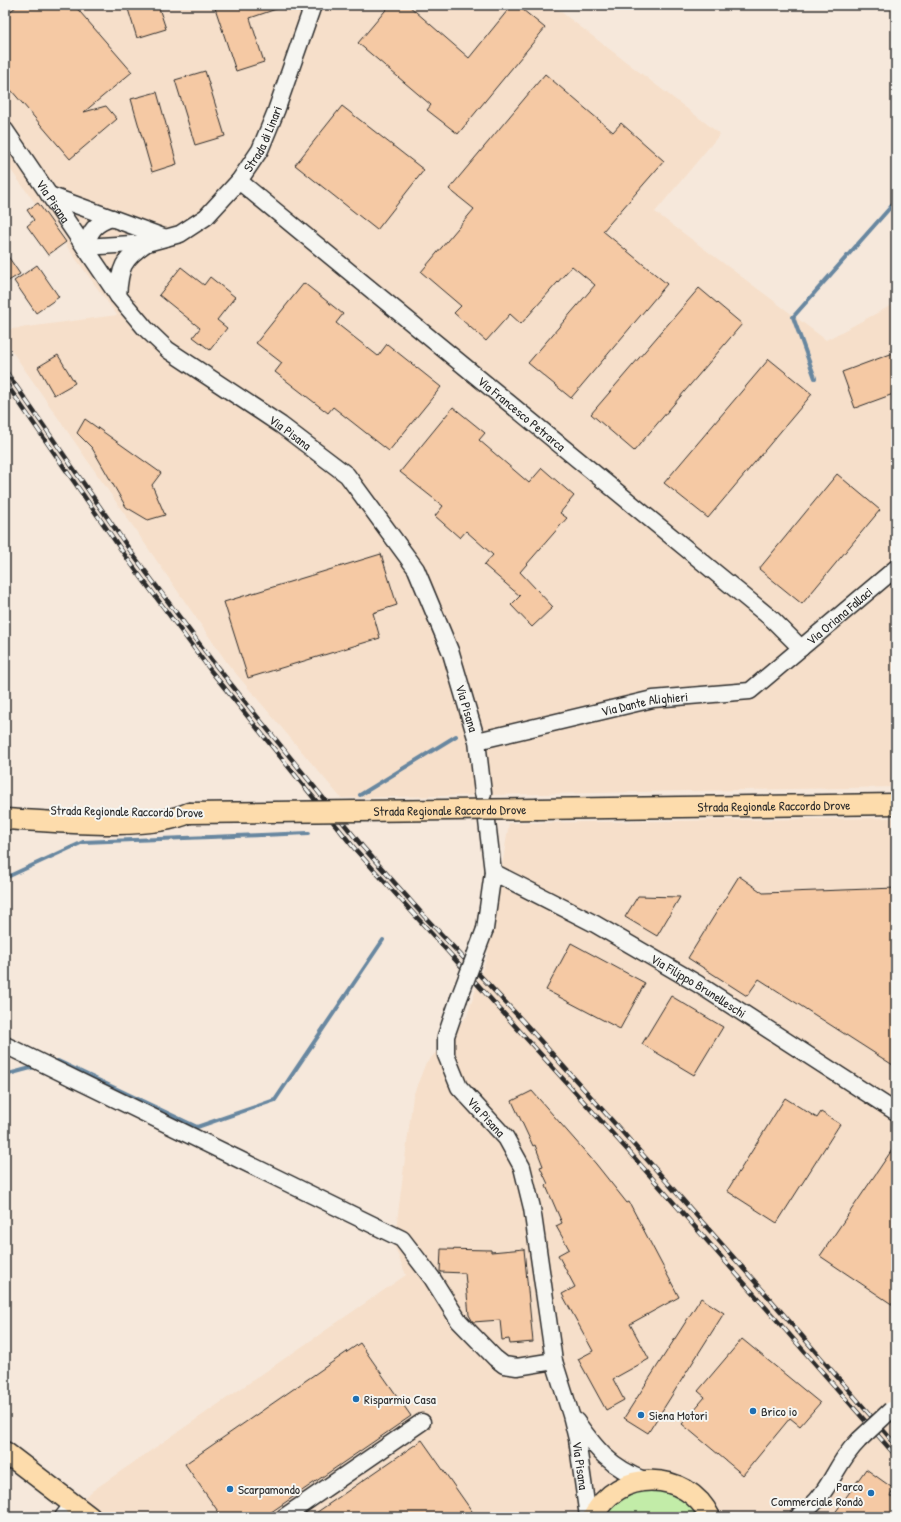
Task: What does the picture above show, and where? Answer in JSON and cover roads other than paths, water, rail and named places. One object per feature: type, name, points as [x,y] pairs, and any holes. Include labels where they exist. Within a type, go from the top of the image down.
[{"type":"main road","name":"Strada Regionale Raccordo Drove","points":[[5,808],[189,813],[896,804]]},
{"type":"main road","points":[[5,819],[125,823],[165,820],[189,813]]},
{"type":"main road","points":[[5,1452],[68,1510],[90,1517]]},
{"type":"main road","name":"Via Pisana","points":[[593,1517],[597,1509],[610,1495],[626,1485],[644,1480],[662,1480],[679,1486],[695,1496],[712,1514]]},
{"type":"street","name":"Strada di Linari","points":[[85,248],[147,243],[180,234],[206,217],[239,181],[260,150],[276,111],[313,5]]},
{"type":"street","name":"Via Pisana","points":[[5,130],[118,296],[145,328],[168,350],[281,425],[347,475],[416,569],[451,653],[477,741],[483,793]]},
{"type":"street","name":"Via Francesco Petrarca","points":[[239,181],[773,620],[801,648]]},
{"type":"street","points":[[49,195],[166,238]]},
{"type":"street","points":[[85,248],[93,228],[100,222],[112,218]]},
{"type":"street","name":"Strada di Linari","points":[[118,296],[119,279],[127,258],[147,243]]},
{"type":"street","name":"Via Oriana Fallaci","points":[[801,648],[896,568]]},
{"type":"street","name":"Via Dante Alighieri","points":[[477,741],[653,699],[750,691],[801,648]]},
{"type":"street","name":"Via Pisana","points":[[487,821],[493,872],[485,929],[446,1036],[446,1055],[459,1087],[506,1138],[522,1167],[532,1208],[554,1361],[571,1415],[582,1462],[588,1517]]},
{"type":"street","name":"Via Filippo Brunelleschi","points":[[493,872],[595,924],[698,984],[896,1112]]},
{"type":"street","points":[[5,1045],[402,1240],[432,1278],[459,1321],[495,1358],[504,1365],[517,1367],[554,1361]]},
{"type":"street","points":[[798,1517],[813,1506],[821,1496],[841,1461],[859,1440],[894,1408]]},
{"type":"street","name":"Via Pisana","points":[[571,1415],[594,1446],[608,1461],[625,1472],[644,1480]]},
{"type":"street","points":[[284,1517],[422,1422]]},
{"type":"waterway","points":[[815,378],[793,317],[896,201]]},
{"type":"waterway","points":[[360,795],[456,736]]},
{"type":"waterway","points":[[5,878],[83,842],[309,833]]},
{"type":"waterway","points":[[52,1062],[58,1061],[197,1127],[275,1100],[383,940]]},
{"type":"waterway","points":[[5,1075],[38,1066]]},
{"type":"railway","points":[[5,370],[134,556],[213,662],[362,846],[425,917],[521,1019],[651,1164],[896,1445]]},
{"type":"railway","points":[[5,382],[129,561],[211,671],[355,849],[631,1154],[896,1456]]},
{"type":"place","name":"Risparmio Casa","points":[[356,1399]]},
{"type":"place","name":"Brico io","points":[[753,1411]]},
{"type":"place","name":"Siena Motori","points":[[641,1415]]},
{"type":"place","name":"Scarpamondo","points":[[230,1489]]},
{"type":"place","name":"Parco Commerciale Rondò","points":[[871,1493]]}]
